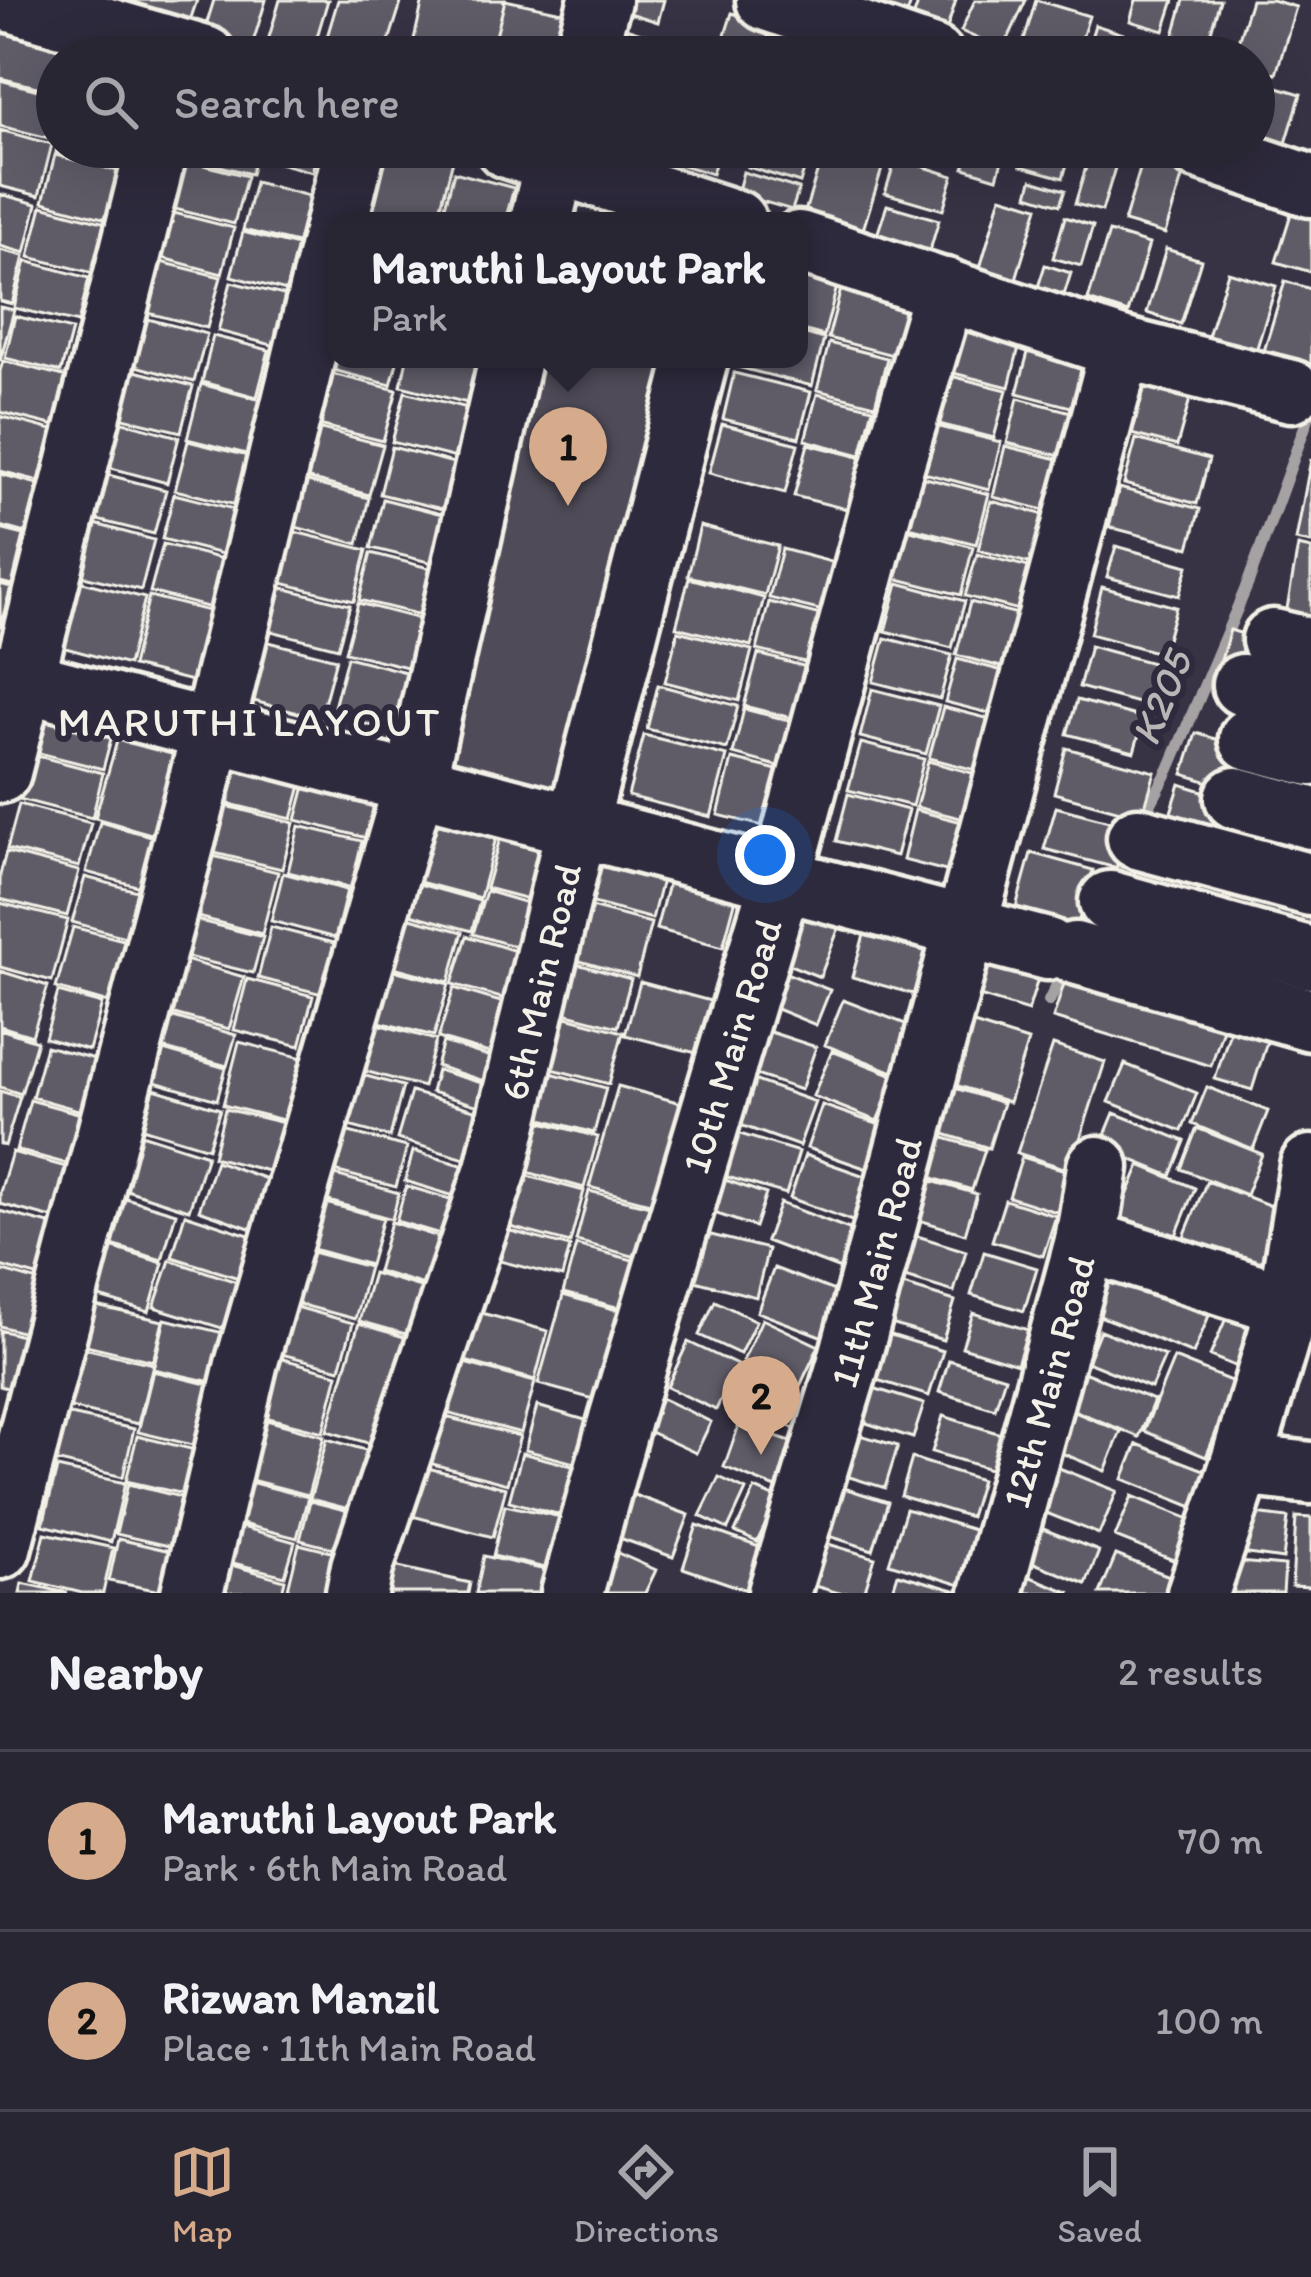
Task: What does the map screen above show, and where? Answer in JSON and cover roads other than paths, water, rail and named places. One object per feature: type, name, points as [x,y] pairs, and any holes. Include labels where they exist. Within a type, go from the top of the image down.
[{"type":"street","points":[[7,0],[126,36]]},
{"type":"street","points":[[590,36],[600,0]]},
{"type":"street","points":[[767,0],[872,36]]},
{"type":"street","points":[[0,772],[12,678],[151,168]]},
{"type":"street","points":[[339,212],[350,168]]},
{"type":"street","points":[[540,168],[541,212]]},
{"type":"street","points":[[585,168],[709,212]]},
{"type":"street","points":[[1258,168],[1311,186]]},
{"type":"street","points":[[808,245],[1121,348],[1291,392]]},
{"type":"street","points":[[0,1548],[212,730],[328,257]]},
{"type":"street","name":"10th Main Road","points":[[572,1593],[782,879],[889,478],[945,290]]},
{"type":"street","name":"11th Main Road","points":[[779,1593],[848,1365],[1121,348]]},
{"type":"street","points":[[191,1593],[246,1366],[416,783],[508,368]]},
{"type":"street","name":"6th Main Road","points":[[357,1593],[496,1169],[577,826],[695,368]]},
{"type":"street","points":[[12,678],[1311,1020]]},
{"type":"street","points":[[1269,678],[1311,702]]},
{"type":"street","points":[[1269,678],[1311,755]]},
{"type":"street","points":[[1236,798],[1311,818]]},
{"type":"street","points":[[1138,838],[1311,885]]},
{"type":"street","points":[[1110,902],[1311,958]]},
{"type":"street","points":[[1198,1593],[1300,1306],[1311,1166]]},
{"type":"street","name":"12th Main Road","points":[[991,1593],[1086,1241],[1098,1167]]},
{"type":"street","points":[[1086,1241],[1300,1306]]},
{"type":"street","points":[[1241,1465],[1311,1473]]},
{"type":"waterway","name":"K205","points":[[1140,824],[1169,769],[1248,583],[1311,410]]},
{"type":"waterway","name":"K205","points":[[1107,888],[1128,847]]},
{"type":"waterway","name":"K205","points":[[1049,1001],[1067,964]]},
{"type":"place","name":"Maruthi Layout Park","points":[[568,506]]},
{"type":"place","name":"Rizwan Manzil","points":[[761,1455]]},
{"type":"district","name":"MARUTHI LAYOUT","points":[[250,721]]}]
